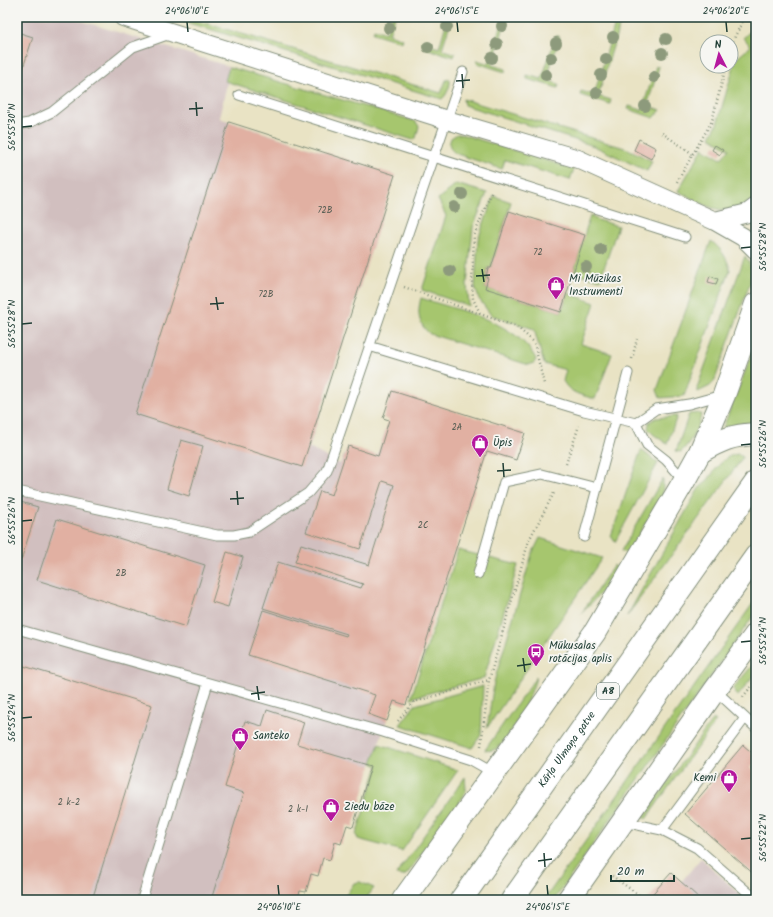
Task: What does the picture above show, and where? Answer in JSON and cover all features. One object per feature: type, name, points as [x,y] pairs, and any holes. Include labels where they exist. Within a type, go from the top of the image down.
[{"type":"highway","points":[[403,900],[495,774],[595,632],[700,452],[724,395],[756,304]]},
{"type":"highway","points":[[700,452],[722,439],[740,434],[756,434]]},
{"type":"highway","name":"Kārļa Ulmaņa gatve","points":[[461,900],[756,482]]},
{"type":"highway","points":[[512,900],[756,556]]},
{"type":"highway","points":[[568,900],[714,690],[756,634]]},
{"type":"street","points":[[123,17],[446,120],[578,159],[668,198],[715,221],[742,237],[756,250]]},
{"type":"street","points":[[715,221],[748,213],[756,207]]},
{"type":"lane","points":[[17,125],[29,123],[52,112],[133,47],[172,32]]},
{"type":"lane","points":[[17,490],[218,535],[249,532],[308,493],[327,471],[463,72]]},
{"type":"lane","points":[[239,95],[685,237]]},
{"type":"lane","points":[[369,346],[584,411],[636,423],[647,444],[666,460],[684,481]]},
{"type":"lane","points":[[584,537],[628,373]]},
{"type":"lane","points":[[636,423],[656,409],[689,404],[724,395]]},
{"type":"lane","points":[[478,574],[504,482],[542,474],[597,488]]},
{"type":"lane","points":[[17,629],[389,734],[471,760],[495,774]]},
{"type":"lane","points":[[143,896],[208,682]]},
{"type":"lane","points":[[714,690],[756,728]]},
{"type":"lane","points":[[662,830],[745,718]]},
{"type":"lane","points":[[622,822],[662,830],[697,848],[751,895]]},
{"type":"path","points":[[735,34],[745,17]]},
{"type":"path","points":[[668,198],[712,121],[724,74]]},
{"type":"path","points":[[662,133],[693,154]]},
{"type":"path","points":[[480,314],[473,299],[472,281],[474,236],[497,177]]},
{"type":"path","points":[[391,283],[517,327],[534,342],[547,400]]},
{"type":"path","points":[[628,373],[637,338]]},
{"type":"path","points":[[481,746],[489,680],[529,540],[562,479],[584,411]]},
{"type":"path","points":[[389,734],[414,702],[489,680]]},
{"type":"path","points":[[612,876],[646,900]]},
{"type":"shaded area","points":[[17,17],[69,17],[231,67],[219,118],[395,175],[309,448],[340,464],[348,446],[377,455],[389,420],[472,474],[372,763],[283,900],[17,900]]},
{"type":"shaded area","points":[[701,858],[746,900],[647,900],[681,882]]},
{"type":"green space","points":[[169,17],[185,17],[441,93],[446,80],[450,79],[449,87],[446,95],[442,99]]},
{"type":"green space","points":[[391,17],[395,17],[389,34],[403,39],[402,42],[373,33],[374,29],[386,33]]},
{"type":"green space","points":[[448,17],[452,17],[442,49],[455,54],[454,57],[425,48],[426,44],[439,48]]},
{"type":"green space","points":[[504,17],[507,17],[492,65],[506,69],[505,72],[477,63],[477,60],[489,64]]},
{"type":"green space","points":[[617,17],[622,17],[598,96],[611,100],[610,104],[580,95],[581,91],[594,95]]},
{"type":"green space","points":[[756,26],[756,197],[745,205],[735,209],[717,209],[698,202],[678,191],[703,148],[721,159],[729,149],[710,137],[717,124],[732,74],[739,74],[739,56],[751,46],[743,38]]},
{"type":"green space","points":[[556,35],[560,37],[546,80],[559,84],[558,88],[527,79],[527,75],[542,79]]},
{"type":"green space","points":[[656,66],[659,67],[647,106],[661,110],[654,118],[628,109],[629,106],[642,110]]},
{"type":"green space","points":[[229,67],[415,121],[419,126],[416,138],[413,140],[225,81]]},
{"type":"green space","points":[[463,99],[628,149],[652,161],[647,171],[594,146],[464,105]]},
{"type":"green space","points":[[457,134],[574,169],[570,180],[505,160],[502,169],[457,154],[450,148],[450,143],[451,138]]},
{"type":"green space","points":[[456,184],[487,193],[473,227],[467,284],[469,306],[422,290],[446,216],[438,199]]},
{"type":"green space","points":[[494,196],[511,202],[491,268],[488,268],[486,277],[488,278],[485,288],[561,312],[568,293],[595,303],[581,344],[612,354],[595,399],[569,389],[563,381],[566,370],[544,364],[534,329],[491,315],[479,299],[475,287],[478,239]]},
{"type":"green space","points":[[590,215],[598,220],[618,226],[600,280],[574,272]]},
{"type":"green space","points":[[711,241],[723,254],[730,270],[684,396],[660,398],[657,390]]},
{"type":"green space","points":[[745,256],[749,262],[751,271],[750,283],[714,382],[710,386],[698,392],[697,388]]},
{"type":"green space","points":[[421,298],[469,313],[501,326],[515,335],[527,346],[536,359],[534,363],[529,365],[430,334],[423,326],[420,318],[419,309]]},
{"type":"green space","points":[[756,344],[756,424],[743,423],[722,430]]},
{"type":"green space","points":[[689,414],[701,414],[699,424],[694,434],[681,452],[676,451]]},
{"type":"green space","points":[[677,416],[667,444],[648,429],[649,422],[656,418]]},
{"type":"green space","points":[[641,450],[658,463],[615,542],[611,536]]},
{"type":"green space","points":[[738,454],[743,457],[627,616],[699,488],[709,479],[721,463],[731,456]]},
{"type":"green space","points":[[663,478],[663,494],[629,551],[626,553],[621,551]]},
{"type":"green space","points":[[540,538],[602,558],[487,728],[494,682],[532,554]]},
{"type":"green space","points":[[458,550],[518,565],[484,678],[411,698]]},
{"type":"green space","points":[[614,565],[619,570],[608,585],[581,614]]},
{"type":"green space","points":[[756,599],[756,612],[554,900],[544,900]]},
{"type":"green space","points":[[756,661],[756,672],[738,696],[735,694],[734,687]]},
{"type":"green space","points":[[536,677],[526,704],[508,735],[496,749],[485,750]]},
{"type":"green space","points":[[483,686],[481,735],[472,748],[400,725],[415,705]]},
{"type":"green space","points":[[713,719],[716,721],[646,819],[643,817]]},
{"type":"green space","points":[[379,744],[458,770],[402,851],[358,839],[356,835],[378,766],[372,763]]},
{"type":"green space","points":[[465,777],[466,790],[463,797],[407,874],[404,876],[396,875]]},
{"type":"green space","points":[[360,882],[374,888],[365,900],[343,900],[354,883]]},
{"type":"building","points":[[17,32],[33,37],[20,77],[17,76]]},
{"type":"building","points":[[229,122],[395,175],[302,467],[135,414]]},
{"type":"building","points":[[639,139],[656,148],[651,159],[634,150]]},
{"type":"building","points":[[715,145],[723,150],[720,155],[712,150]]},
{"type":"building","points":[[509,211],[585,235],[561,312],[485,288],[488,278],[486,277],[488,268],[491,268]]},
{"type":"building","points":[[710,276],[718,279],[716,284],[708,282]]},
{"type":"building","points":[[392,391],[525,433],[516,460],[487,451],[406,705],[394,701],[387,721],[368,714],[375,695],[248,655],[263,610],[346,636],[347,634],[263,608],[278,562],[361,588],[363,584],[295,562],[301,544],[369,565],[394,485],[382,481],[360,549],[306,532],[320,491],[332,495],[348,446],[378,456],[389,420],[383,418]]},
{"type":"building","points":[[181,440],[203,446],[189,496],[167,489]]},
{"type":"building","points":[[17,501],[38,507],[21,560],[17,559]]},
{"type":"building","points":[[57,519],[205,565],[186,627],[37,580]]},
{"type":"building","points":[[227,552],[243,557],[228,607],[212,602]]},
{"type":"building","points":[[17,664],[152,705],[92,900],[17,900]]},
{"type":"building","points":[[267,710],[304,722],[297,744],[371,766],[353,827],[347,825],[341,844],[335,842],[330,860],[323,858],[318,876],[311,874],[306,892],[300,891],[297,900],[211,900],[244,793],[225,787],[245,721],[262,726]]},
{"type":"building","name":"Kemi","points":[[743,745],[756,756],[756,762],[751,768],[756,772],[756,876],[685,814]]},
{"type":"building","points":[[671,873],[688,888],[701,900],[647,900]]},
{"type":"place","name":"Mi Mūzikas Instrumenti","points":[[556,300]]},
{"type":"place","name":"Ūpis","points":[[480,458]]},
{"type":"place","name":"Mūkusalas rotācijas aplis","points":[[536,667]]},
{"type":"place","name":"Santeko","points":[[240,751]]},
{"type":"place","name":"Kemi","points":[[729,793]]},
{"type":"place","name":"Ziedu bāze","points":[[331,822]]}]
